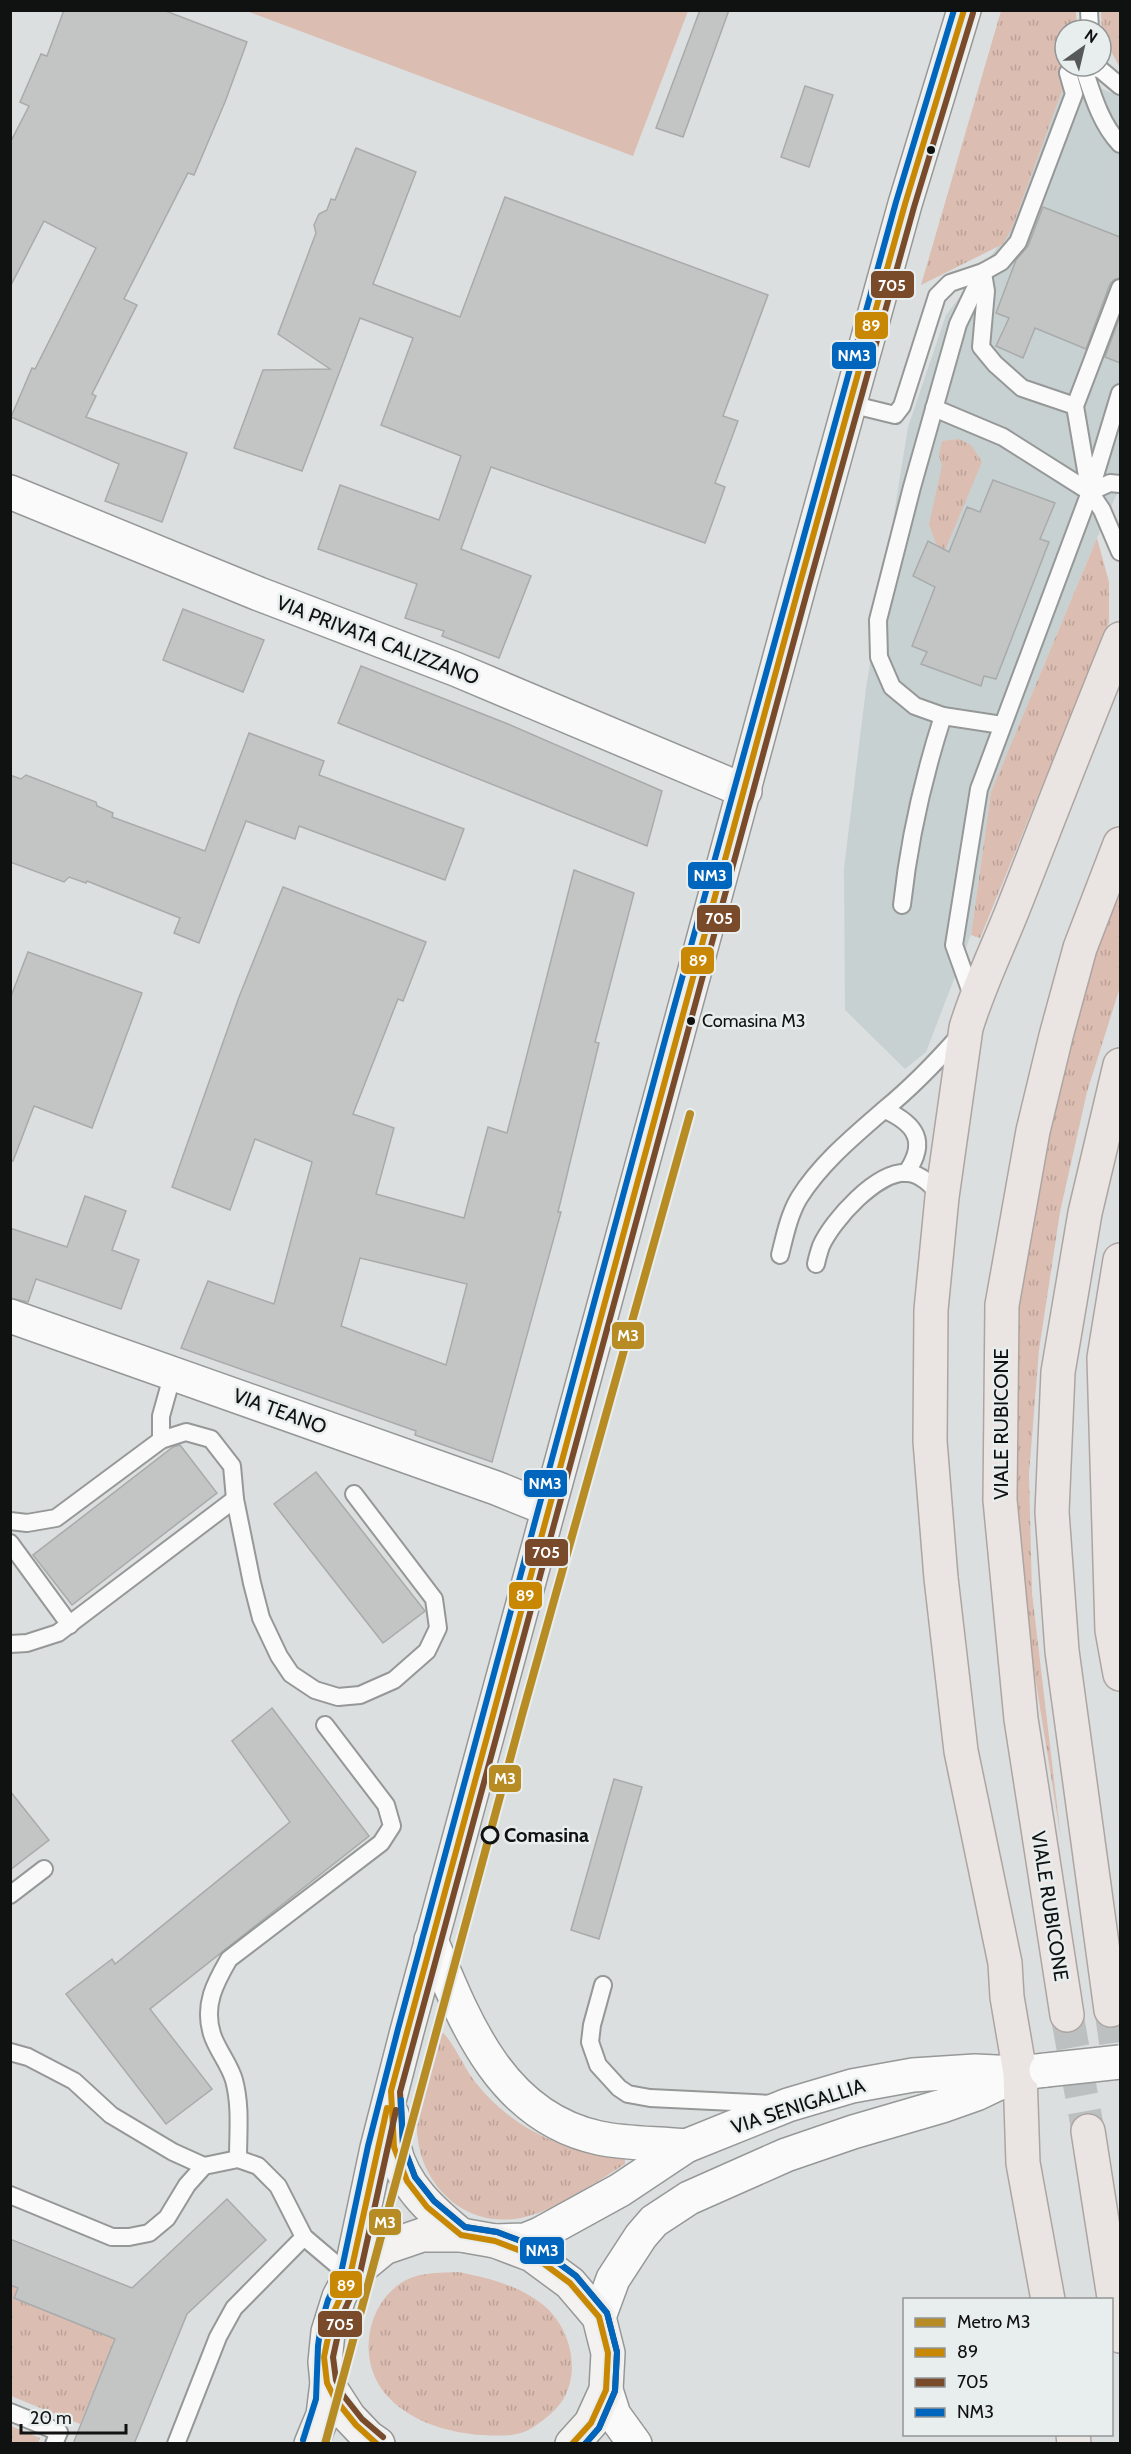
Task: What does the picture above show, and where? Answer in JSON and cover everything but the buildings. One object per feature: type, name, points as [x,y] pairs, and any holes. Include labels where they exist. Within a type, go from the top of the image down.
[{"type":"highway","points":[[1048,2298],[1023,2163],[1033,2072],[1007,1997],[1005,1964],[962,1751],[941,1578],[930,1418],[931,1310],[942,1197],[970,1014],[1120,639]]},
{"type":"highway","name":"VIALE RUBICONE","points":[[1067,2015],[1021,1719],[1000,1500],[1002,1305],[1033,1131],[1056,1036],[1080,948],[1120,844]]},
{"type":"highway","points":[[1111,2010],[1062,1651],[1052,1512],[1058,1372],[1085,1213],[1120,1065]]},
{"type":"highway","points":[[1120,1260],[1104,1358],[1105,1459],[1112,1630],[1120,1674]]},
{"type":"highway","points":[[1088,2131],[1120,2336]]},
{"type":"main road","points":[[311,2444],[323,2415],[327,2384],[325,2362],[328,2332],[339,2297],[350,2276],[391,2091],[431,1940],[674,1042],[905,204],[964,10]]},
{"type":"main road","points":[[391,2091],[394,2147],[407,2181],[427,2207],[461,2235]]},
{"type":"main road","points":[[350,2276],[384,2248],[422,2235],[461,2235],[495,2241],[532,2255],[570,2283],[600,2317],[608,2353],[606,2390],[591,2423],[572,2444]]},
{"type":"main road","points":[[327,2384],[349,2418],[368,2438],[378,2444]]},
{"type":"street","name":"VIA PRIVATA CALIZZANO","points":[[10,492],[259,594],[455,669],[745,791]]},
{"type":"street","name":"VIA TEANO","points":[[10,1316],[496,1488],[548,1509]]},
{"type":"street","points":[[431,1940],[470,2030],[504,2081],[521,2098],[541,2113],[597,2138],[686,2146]]},
{"type":"street","name":"VIA SENIGALLIA","points":[[495,2241],[525,2240],[540,2234],[620,2190],[686,2146],[788,2105],[852,2086],[913,2075],[975,2071],[1033,2072],[1120,2062]]},
{"type":"street","name":"VIA SENIGALLIA","points":[[600,2317],[613,2279],[641,2236],[654,2221],[707,2189],[786,2155],[853,2132],[942,2106],[1033,2072]]},
{"type":"street","points":[[606,2390],[614,2415],[635,2444]]},
{"type":"lane","points":[[850,404],[895,415],[902,406],[937,296],[950,283],[983,272],[1001,262],[1018,242],[1074,94],[1069,78]]},
{"type":"lane","points":[[1086,78],[1111,134],[1120,144]]},
{"type":"lane","points":[[983,272],[986,291],[981,347],[995,364],[1022,388],[1075,406]]},
{"type":"lane","points":[[983,272],[958,324],[934,408],[878,620],[879,657],[892,687],[915,706],[943,716],[1002,725]]},
{"type":"lane","points":[[1120,288],[1075,406],[1090,492],[1102,510],[1120,552]]},
{"type":"lane","points":[[780,1255],[787,1225],[799,1198],[844,1144],[885,1110],[934,1064],[970,1014],[954,945],[979,789],[1090,492],[1120,393]]},
{"type":"lane","points":[[934,408],[1003,437],[1090,492]]},
{"type":"lane","points":[[1090,492],[1110,483],[1120,484]]},
{"type":"lane","points":[[902,905],[915,814],[943,716]]},
{"type":"lane","points":[[885,1110],[912,1126],[918,1143],[916,1159],[906,1173]]},
{"type":"lane","points":[[816,1264],[821,1246],[834,1225],[865,1192],[885,1179],[906,1173],[918,1176],[942,1197]]},
{"type":"lane","points":[[161,1440],[161,1416],[173,1373]]},
{"type":"lane","points":[[10,1521],[27,1523],[56,1518],[161,1440],[186,1432],[212,1439],[232,1466],[235,1499],[261,1618],[279,1656],[291,1674],[315,1690],[338,1697],[360,1695],[394,1680],[427,1651],[438,1628],[434,1599],[354,1494]]},
{"type":"lane","points":[[10,1644],[27,1643],[58,1633],[235,1499]]},
{"type":"lane","points":[[10,1543],[70,1625]]},
{"type":"lane","points":[[238,2159],[239,2109],[234,2078],[212,2033],[208,2003],[214,1985],[228,1959],[381,1843],[392,1826],[386,1805],[325,1725]]},
{"type":"lane","points":[[10,1895],[44,1869]]},
{"type":"lane","points":[[603,1985],[591,2025],[590,2042],[598,2065],[619,2088],[628,2094],[650,2098],[788,2105]]},
{"type":"lane","points":[[10,2052],[28,2057],[74,2081],[111,2115],[173,2152],[204,2166],[238,2159],[258,2166],[278,2186],[304,2237],[350,2276]]},
{"type":"lane","points":[[10,2196],[112,2237],[129,2237],[149,2233],[167,2218],[188,2185],[204,2166]]},
{"type":"lane","points":[[176,2444],[218,2337],[234,2308],[304,2237]]},
{"type":"lane","points":[[10,2412],[59,2432],[54,2444]]},
{"type":"shaded area","points":[[1066,78],[1079,78],[1120,97],[1120,487],[991,792],[971,935],[926,1052],[905,1069],[845,1010],[844,868],[866,688],[908,427],[946,315],[1012,228]]},
{"type":"green space","points":[[247,11],[688,11],[633,156]]},
{"type":"green space","points":[[1001,11],[1076,11],[1076,18],[1053,18],[1053,78],[1067,78],[1012,228],[1003,244],[921,285]]},
{"type":"green space","points":[[1101,11],[1120,11],[1120,68],[1113,55],[1113,18],[1101,18]]},
{"type":"green space","points":[[959,439],[971,445],[982,462],[945,550],[936,544],[929,524],[942,466],[939,455],[942,441]]},
{"type":"green space","points":[[1097,538],[1109,582],[1109,622],[980,938],[971,935],[991,792]]},
{"type":"green space","points":[[1120,880],[1120,987],[1087,1092],[1060,1212],[1039,1350],[1029,1474],[1032,1593],[1061,1839],[1022,1595],[1015,1498],[1017,1317],[1051,1122],[1073,1032],[1102,930]]},
{"type":"green space","points":[[443,2033],[476,2083],[507,2114],[524,2126],[563,2145],[625,2159],[625,2164],[550,2208],[525,2217],[502,2220],[482,2217],[463,2209],[447,2197],[434,2181],[424,2163],[418,2142],[417,2120],[420,2102],[439,2035]]},
{"type":"green space","points":[[458,2272],[502,2283],[533,2297],[551,2313],[565,2335],[572,2360],[569,2386],[558,2406],[529,2430],[517,2434],[483,2435],[439,2427],[400,2408],[385,2393],[374,2376],[369,2355],[370,2331],[377,2310],[385,2298],[407,2279],[429,2274]]},
{"type":"green space","points":[[10,2285],[18,2288],[15,2299],[115,2339],[80,2424],[11,2396]]},
{"type":"green space","points":[[11,2426],[40,2438],[38,2443],[11,2443]]},
{"type":"tunnel","points":[[1111,2010],[1120,2075]]},
{"type":"tunnel","points":[[1067,2015],[1088,2131]]},
{"type":"metro line","name":"M3","points":[[325,2444],[522,1715],[690,1114]]},
{"type":"transit line","name":"NM3","points":[[303,2440],[316,2399],[321,2324],[328,2300],[341,2273],[368,2146],[398,2029],[665,1040],[896,202],[954,10]]},
{"type":"transit line","name":"89","points":[[572,2444],[591,2423],[606,2390],[608,2353],[599,2317],[570,2283],[532,2255],[495,2241],[461,2235],[427,2207],[407,2181],[394,2147],[391,2091],[800,583],[905,204],[964,10]]},
{"type":"transit line","name":"705","points":[[585,2444],[599,2428],[615,2391],[617,2352],[607,2313],[576,2276],[537,2247],[497,2232],[465,2227],[434,2201],[415,2177],[403,2145],[400,2092],[809,585],[914,207],[973,13]]},
{"type":"transit line","name":"NM3","points":[[401,2100],[403,2145],[415,2177],[434,2201],[465,2227],[497,2232],[537,2247],[576,2276],[607,2313],[617,2352],[615,2391],[599,2428],[585,2444]]},
{"type":"transit line","name":"89","points":[[377,2444],[356,2425],[335,2399],[327,2383],[324,2357],[333,2314],[350,2276],[387,2108]]},
{"type":"transit line","name":"705","points":[[383,2437],[362,2419],[343,2395],[336,2380],[333,2357],[342,2316],[359,2278],[396,2110]]},
{"type":"place","name":"Comasina M3","points":[[691,1021]]},
{"type":"place","name":"Comasina","points":[[490,1835]]}]
